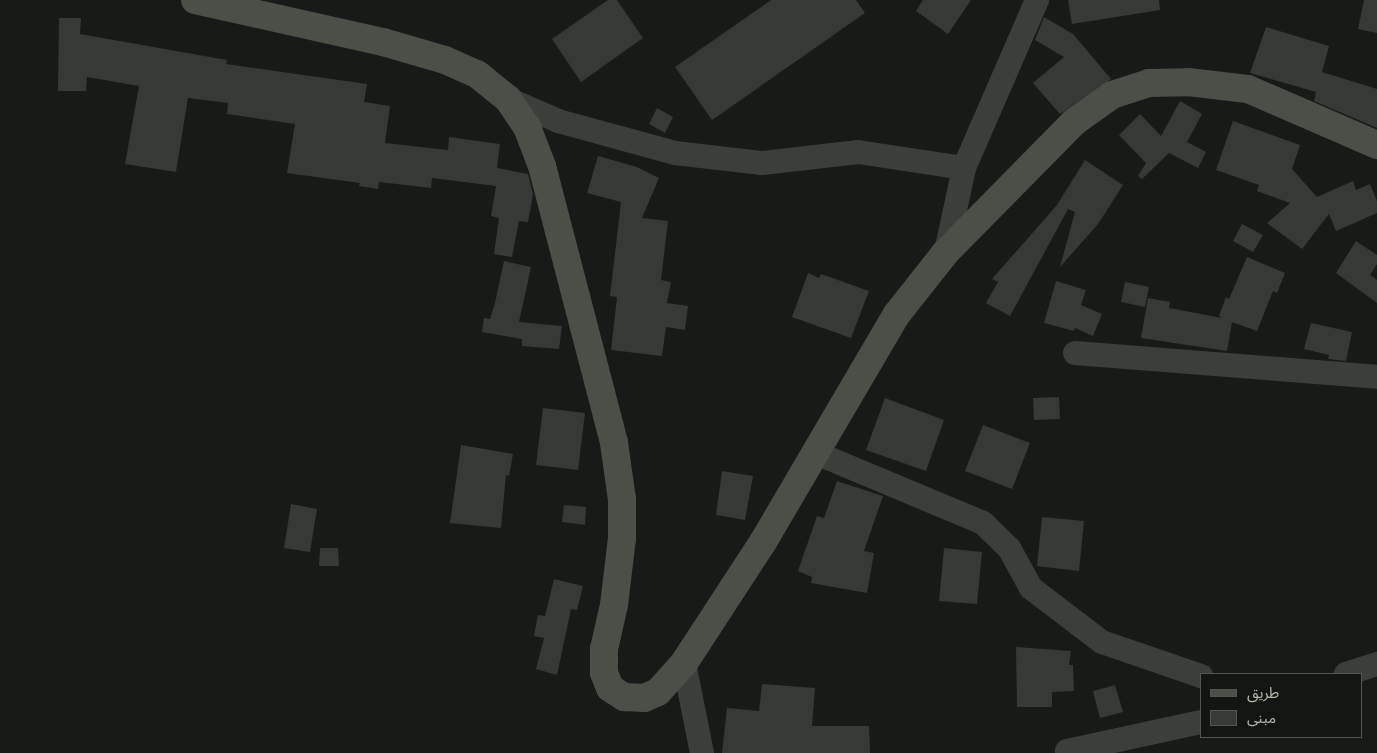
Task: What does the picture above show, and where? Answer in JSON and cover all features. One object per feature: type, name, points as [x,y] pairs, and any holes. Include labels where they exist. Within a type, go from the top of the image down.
[{"type":"main road","points":[[195,0],[383,42],[445,60],[477,74],[508,100],[527,128],[542,166],[614,443],[622,499],[622,538],[614,605],[604,649],[604,673],[610,688],[624,697],[644,698],[658,692],[684,663],[763,542],[897,314],[946,252],[1074,122],[1112,95],[1149,83],[1188,82],[1248,90],[1377,145]]},
{"type":"street","points":[[946,252],[964,168],[1036,0]]},
{"type":"street","points":[[508,100],[558,122],[675,153],[762,163],[858,152],[964,168]]},
{"type":"street","points":[[1075,353],[1377,377]]},
{"type":"street","points":[[816,453],[982,523],[1009,548],[1031,588],[1102,642],[1200,676]]},
{"type":"street","points":[[684,663],[702,753]]},
{"type":"street","points":[[1349,673],[1377,664]]},
{"type":"street","points":[[1067,751],[1200,722]]},
{"type":"building","points":[[608,0],[617,0],[643,38],[581,82],[552,39]]},
{"type":"building","points":[[771,0],[856,0],[865,13],[712,120],[675,67]]},
{"type":"building","points":[[923,0],[971,0],[948,34],[916,11]]},
{"type":"building","points":[[1068,0],[1159,0],[1160,10],[1072,24]]},
{"type":"building","points":[[1364,0],[1377,0],[1377,33],[1358,29]]},
{"type":"building","points":[[1044,17],[1073,34],[1111,79],[1060,114],[1033,83],[1064,57],[1035,40]]},
{"type":"building","points":[[59,18],[81,18],[80,34],[227,60],[226,64],[367,84],[364,102],[390,106],[385,143],[448,150],[449,137],[500,144],[497,168],[528,174],[533,194],[528,222],[519,221],[512,257],[494,254],[499,218],[491,216],[496,186],[432,178],[431,188],[379,182],[378,189],[359,186],[360,183],[287,173],[295,124],[227,114],[228,103],[188,98],[176,172],[125,164],[139,86],[87,77],[86,91],[58,91]]},
{"type":"building","points":[[1266,27],[1329,46],[1322,72],[1377,89],[1377,128],[1314,101],[1316,92],[1250,73]]},
{"type":"building","points":[[1180,101],[1202,114],[1187,142],[1206,152],[1198,168],[1169,153],[1142,179],[1138,176],[1146,163],[1119,135],[1140,114],[1161,136]]},
{"type":"building","points":[[657,108],[673,117],[665,133],[649,124]]},
{"type":"building","points":[[1233,121],[1300,145],[1292,169],[1317,197],[1353,181],[1356,190],[1370,184],[1377,201],[1377,213],[1336,231],[1329,214],[1302,249],[1267,223],[1290,203],[1257,191],[1259,185],[1216,170]]},
{"type":"building","points":[[598,156],[637,167],[659,178],[642,218],[668,221],[661,280],[671,282],[667,303],[688,306],[685,330],[666,327],[662,356],[611,350],[617,297],[610,296],[621,202],[587,193]]},
{"type":"building","points":[[1085,160],[1123,185],[1098,224],[1060,267],[1075,212],[1068,209],[1010,316],[986,303],[998,282],[992,279],[1057,205]]},
{"type":"building","points":[[1242,224],[1263,235],[1253,252],[1233,241]]},
{"type":"building","points":[[1356,241],[1377,255],[1377,264],[1370,275],[1377,280],[1377,303],[1336,273]]},
{"type":"building","points":[[1247,257],[1285,273],[1277,293],[1273,291],[1257,331],[1232,322],[1227,351],[1141,338],[1148,298],[1170,302],[1169,308],[1222,318],[1219,316],[1226,297],[1229,299]]},
{"type":"building","points":[[504,261],[531,267],[519,322],[562,326],[559,349],[522,346],[522,339],[482,332],[484,318],[490,319],[495,303]]},
{"type":"building","points":[[808,273],[819,278],[821,274],[869,291],[851,338],[792,317]]},
{"type":"building","points":[[1056,281],[1086,290],[1081,305],[1102,314],[1093,336],[1075,328],[1074,331],[1044,323]]},
{"type":"building","points":[[1125,282],[1149,287],[1145,307],[1121,302]]},
{"type":"building","points":[[1311,323],[1352,332],[1346,361],[1328,359],[1329,355],[1304,349]]},
{"type":"building","points":[[1059,397],[1060,419],[1034,420],[1033,398]]},
{"type":"building","points":[[885,398],[944,420],[926,471],[866,450]]},
{"type":"building","points":[[543,408],[585,413],[578,470],[536,465]]},
{"type":"building","points":[[983,425],[1030,443],[1012,489],[965,471]]},
{"type":"building","points":[[461,445],[513,454],[509,476],[506,475],[501,528],[450,523]]},
{"type":"building","points":[[722,471],[753,476],[745,520],[716,515]]},
{"type":"building","points":[[837,481],[883,496],[864,551],[874,553],[867,593],[811,583],[812,577],[798,571],[817,516],[824,518]]},
{"type":"building","points":[[291,504],[317,509],[310,552],[284,548]]},
{"type":"building","points":[[564,505],[586,507],[585,525],[562,522]]},
{"type":"building","points":[[1042,517],[1084,521],[1079,571],[1037,566]]},
{"type":"building","points":[[320,548],[338,548],[339,566],[319,566]]},
{"type":"building","points":[[944,548],[982,552],[977,604],[939,601]]},
{"type":"building","points":[[554,579],[583,586],[577,610],[571,609],[557,675],[536,669],[544,638],[534,636],[538,615],[545,616]]},
{"type":"building","points":[[1016,647],[1071,651],[1069,665],[1073,665],[1074,691],[1052,692],[1052,707],[1017,707]]},
{"type":"building","points":[[762,684],[815,688],[812,726],[869,726],[870,753],[722,753],[727,708],[759,711]]},
{"type":"building","points":[[1115,685],[1123,712],[1100,718],[1093,691]]}]
